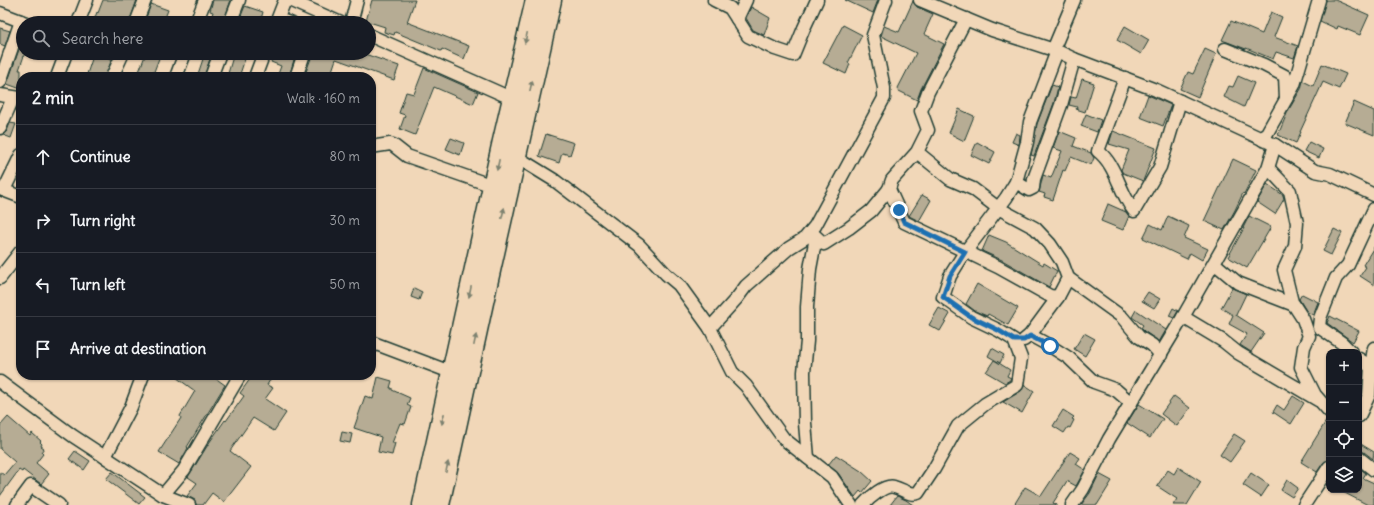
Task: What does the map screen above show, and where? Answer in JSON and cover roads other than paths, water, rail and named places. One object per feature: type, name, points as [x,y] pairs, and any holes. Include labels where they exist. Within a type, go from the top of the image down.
[{"type":"highway","points":[[423,505],[512,99],[536,0]]},
{"type":"highway","points":[[439,505],[515,156],[551,0]]},
{"type":"street","points":[[81,16],[87,0]]},
{"type":"street","points":[[139,16],[146,0]]},
{"type":"street","points":[[199,16],[205,0]]},
{"type":"street","points":[[233,16],[239,0]]},
{"type":"street","points":[[279,16],[285,0]]},
{"type":"street","points":[[289,0],[317,16]]},
{"type":"street","points":[[353,16],[357,0]]},
{"type":"street","points":[[714,0],[730,8],[748,36],[775,49],[793,54],[817,0]]},
{"type":"street","points":[[737,19],[746,0]]},
{"type":"street","points":[[808,458],[804,423],[804,372],[807,341],[807,306],[814,234],[819,220],[884,98],[884,88],[873,35],[886,0]]},
{"type":"street","points":[[920,0],[992,30],[1055,50],[1074,59],[1156,90],[1275,145],[1315,171],[1330,174],[1374,195]]},
{"type":"street","points":[[1068,278],[1058,297],[1030,336],[1024,340],[1014,340],[998,330],[971,317],[943,297],[950,276],[965,252],[1016,182],[1027,142],[1030,122],[1074,0]]},
{"type":"street","points":[[1263,140],[1294,85],[1319,0]]},
{"type":"street","points":[[0,13],[16,19]]},
{"type":"street","points":[[814,234],[824,244],[849,228],[871,211],[889,189],[892,180],[917,152],[928,130],[921,111],[928,92],[966,19]]},
{"type":"street","points":[[376,39],[512,99]]},
{"type":"street","points":[[0,82],[16,42]]},
{"type":"street","points":[[1225,49],[1286,76],[1286,100]]},
{"type":"street","points":[[1016,182],[1030,190],[1033,188],[1034,179],[1060,105],[1074,59]]},
{"type":"street","points":[[59,72],[63,60]]},
{"type":"street","points":[[114,72],[120,60]]},
{"type":"street","points":[[178,72],[182,60]]},
{"type":"street","points":[[213,72],[217,60]]},
{"type":"street","points":[[257,72],[261,60]]},
{"type":"street","points":[[298,72],[302,60]]},
{"type":"street","points":[[1125,78],[1098,151],[1105,157],[1134,211],[1160,167],[1180,101]]},
{"type":"street","points":[[0,95],[16,98]]},
{"type":"street","points":[[0,128],[16,100]]},
{"type":"street","points":[[376,146],[386,144],[393,145],[407,156],[493,186]]},
{"type":"street","points":[[1072,505],[1083,489],[1109,439],[1183,317],[1268,168],[1275,145]]},
{"type":"street","points":[[917,152],[950,179],[973,189],[998,208],[1035,228],[1050,244],[1062,262],[1068,278],[1122,317],[1139,337],[1152,345],[1161,354]]},
{"type":"street","points":[[515,156],[554,180],[639,245],[679,286],[710,328],[732,372],[746,386],[784,439],[832,477],[851,505]]},
{"type":"street","points":[[16,164],[2,190],[16,195]]},
{"type":"street","points":[[1268,168],[1290,191],[1297,224],[1295,246],[1284,270],[1292,302],[1303,319],[1309,336],[1304,348],[1301,367],[1315,395],[1326,407]]},
{"type":"street","points":[[889,189],[904,222],[998,267],[1050,296],[1058,297]]},
{"type":"street","points":[[1348,349],[1320,327],[1320,318],[1336,278],[1348,265],[1374,209]]},
{"type":"street","points":[[710,328],[746,286],[789,248],[814,234]]},
{"type":"street","points":[[0,278],[16,257]]},
{"type":"street","points":[[1214,263],[1238,283],[1294,305]]},
{"type":"street","points":[[1183,317],[1326,407]]},
{"type":"street","points":[[1030,336],[1069,358],[1094,382],[1116,390],[1132,403]]},
{"type":"street","points":[[863,505],[871,496],[885,488],[893,486],[910,494],[918,493],[934,469],[958,426],[985,404],[1017,385],[1021,358],[1014,340]]},
{"type":"street","points":[[376,344],[453,373]]},
{"type":"street","points":[[1362,410],[1370,395],[1371,367],[1374,348]]},
{"type":"street","points":[[1362,361],[1371,367]]},
{"type":"street","points":[[105,457],[131,407],[141,380]]},
{"type":"street","points":[[163,495],[184,470],[237,380]]},
{"type":"street","points":[[0,382],[73,436],[163,495],[189,505]]},
{"type":"street","points":[[1362,460],[1374,470]]},
{"type":"street","points":[[1304,505],[1326,471]]},
{"type":"street","points":[[17,505],[31,486],[59,505]]}]
